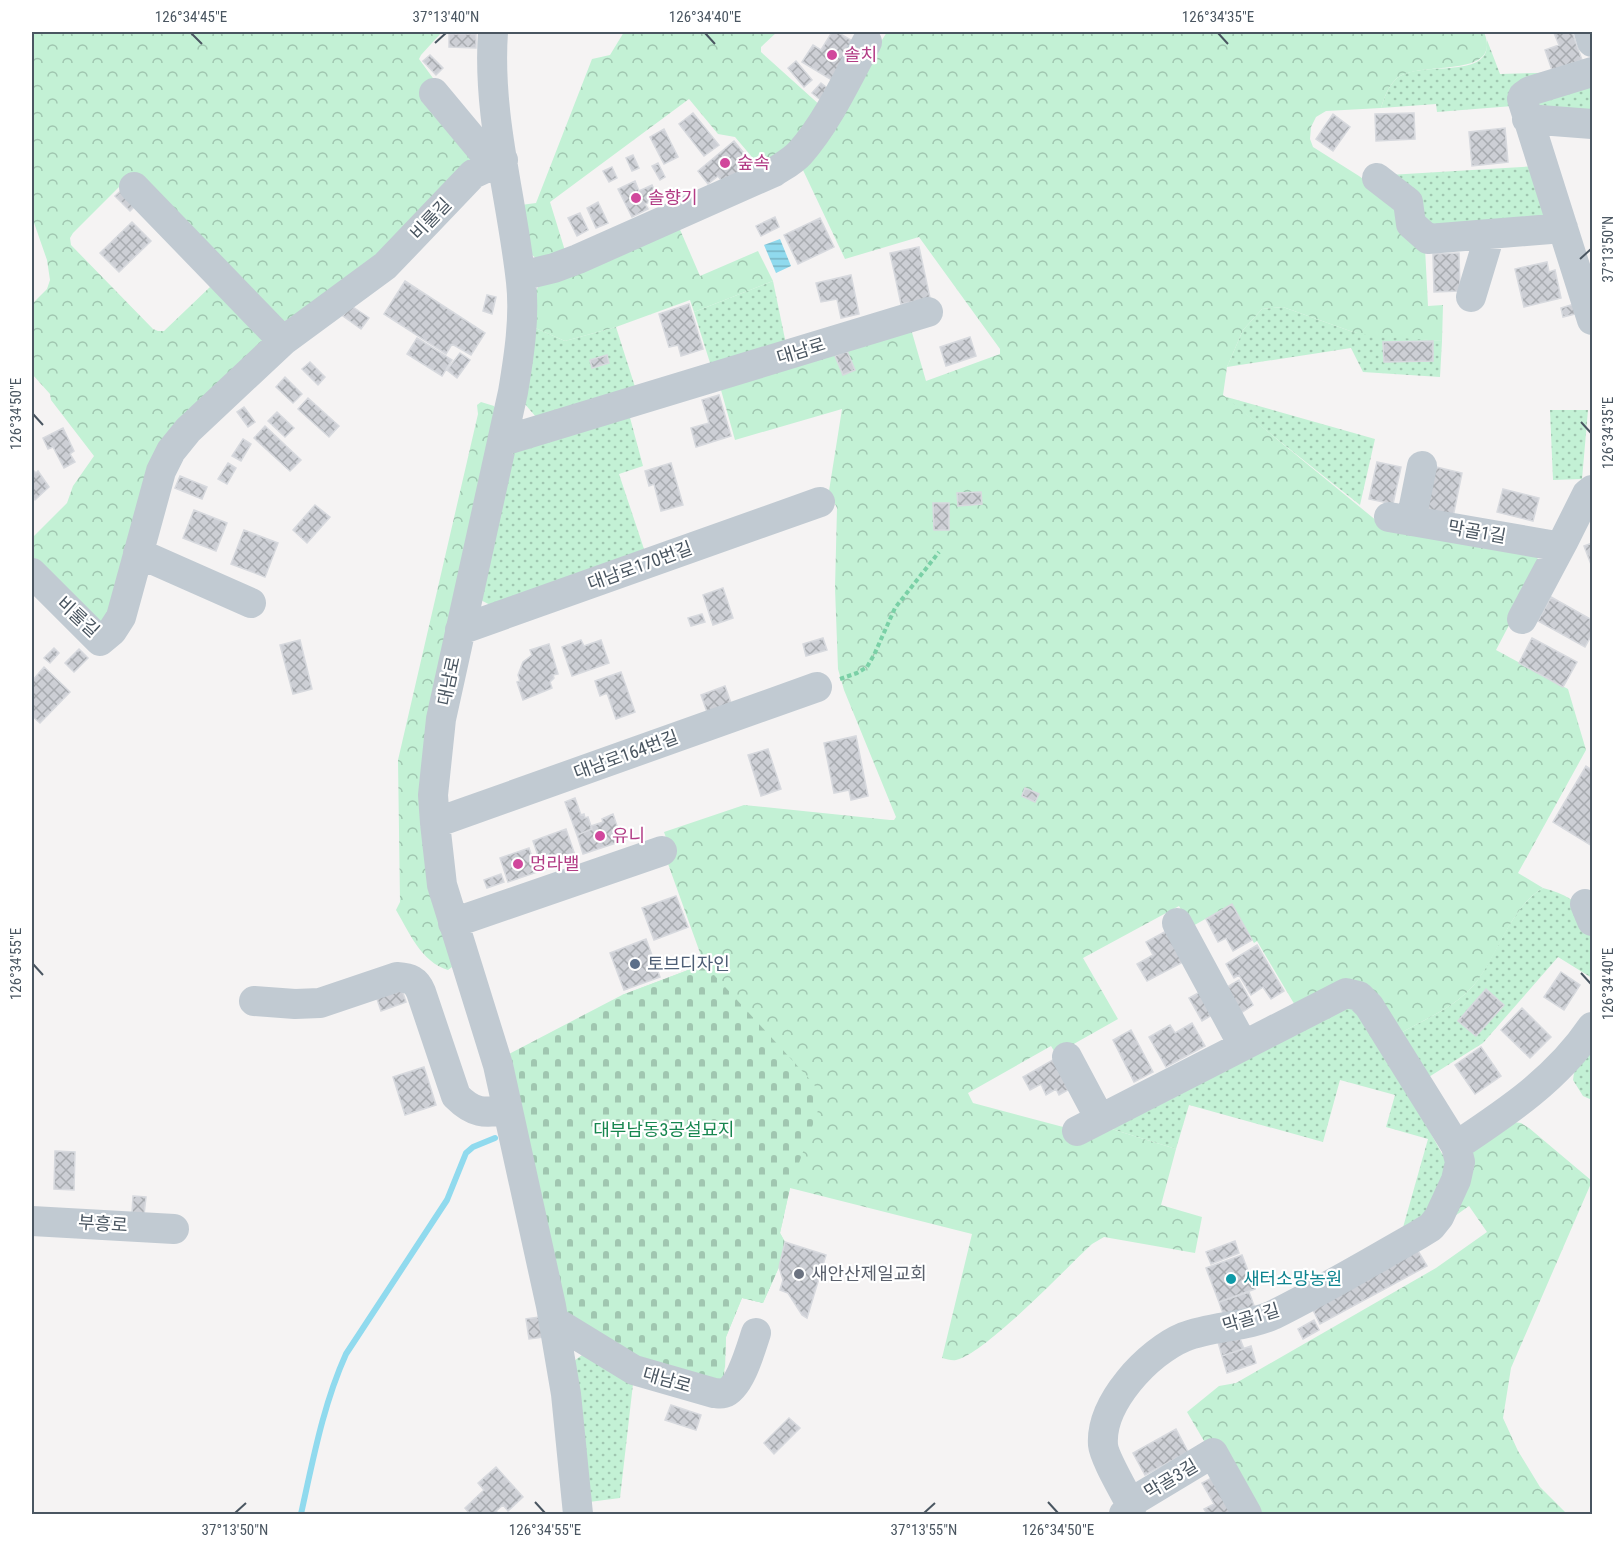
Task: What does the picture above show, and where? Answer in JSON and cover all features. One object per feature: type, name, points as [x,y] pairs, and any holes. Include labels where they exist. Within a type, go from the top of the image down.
[{"type":"street","name":"대남로","points":[[493,32],[493,84],[520,276],[518,364],[441,719],[433,795],[442,885],[498,1065],[554,1321],[566,1394],[578,1515]]},
{"type":"street","points":[[1589,32],[1593,42]]},
{"type":"street","points":[[520,276],[579,259],[788,164],[800,153],[812,136],[867,42]]},
{"type":"street","points":[[1593,72],[1526,93],[1522,99],[1593,320]]},
{"type":"street","points":[[434,93],[484,153],[503,160]]},
{"type":"street","points":[[1527,119],[1593,124]]},
{"type":"street","name":"비룰길","points":[[33,578],[100,641],[112,631],[121,617],[161,471],[171,451],[188,430],[284,341],[385,266],[473,174],[503,160]]},
{"type":"street","points":[[1377,178],[1408,202],[1411,224],[1428,239],[1563,228]]},
{"type":"street","points":[[134,187],[284,341]]},
{"type":"street","points":[[1471,297],[1490,234]]},
{"type":"street","name":"대남로","points":[[502,441],[928,312]]},
{"type":"street","name":"막골1길","points":[[1422,466],[1400,519],[1556,546],[1563,542]]},
{"type":"street","points":[[1522,619],[1587,494],[1593,490]]},
{"type":"street","name":"대남로170번길","points":[[460,630],[820,502]]},
{"type":"street","points":[[138,553],[251,603]]},
{"type":"street","name":"대남로164번길","points":[[435,823],[817,687]]},
{"type":"street","points":[[453,923],[662,851]]},
{"type":"street","points":[[1177,923],[1243,1045]]},
{"type":"street","points":[[254,1001],[308,1005],[397,977],[409,978],[417,983],[421,992],[456,1096],[475,1111],[485,1113],[507,1110]]},
{"type":"street","points":[[1067,1057],[1088,1125],[1346,993],[1359,996],[1369,1006],[1456,1146],[1518,1104],[1556,1072],[1593,1027]]},
{"type":"street","name":"막골1길","points":[[1127,1509],[1103,1448],[1104,1432],[1110,1412],[1135,1374],[1150,1357],[1186,1336],[1270,1316],[1431,1227],[1439,1217],[1455,1179],[1460,1162],[1456,1146]]},
{"type":"street","name":"부흥로","points":[[32,1221],[174,1229]]},
{"type":"street","name":"대남로","points":[[554,1321],[634,1370],[714,1393],[724,1393],[731,1389],[738,1380],[756,1333]]},
{"type":"street","name":"막골3길","points":[[1127,1509],[1214,1453],[1247,1515]]},
{"type":"path","points":[[817,687],[857,673],[867,667],[896,608],[939,552]]},
{"type":"green space","points":[[32,32],[442,32],[419,59],[438,85],[476,156],[408,235],[284,325],[133,173],[73,233],[70,238],[71,245],[153,329],[164,331],[210,287],[269,336],[184,425],[105,626],[32,560],[32,538],[67,503],[73,486],[94,456],[51,400],[50,394],[32,374],[32,304],[47,289],[50,280],[47,260],[32,217]]},
{"type":"green space","points":[[624,32],[777,32],[761,47],[761,52],[822,107],[807,135],[763,170],[735,137],[718,134],[689,99],[550,202],[566,254],[538,260],[531,254],[521,205],[536,203],[592,59],[610,55]]},
{"type":"green space","points":[[887,32],[1484,32],[1487,47],[1482,57],[1471,63],[1407,73],[1393,82],[1381,108],[1326,111],[1316,117],[1311,127],[1310,139],[1313,147],[1359,176],[1401,207],[1425,248],[1428,306],[1443,305],[1442,341],[1374,336],[1353,332],[1283,307],[1262,309],[1243,330],[1227,367],[1223,395],[1383,526],[1537,555],[1539,568],[1496,650],[1568,689],[1586,750],[1518,873],[1543,888],[1532,896],[1513,919],[1474,985],[1438,1013],[1397,1035],[1362,986],[1296,1007],[1257,941],[1254,943],[1232,904],[1191,927],[1179,906],[1083,958],[1118,1019],[1056,1054],[1051,1046],[968,1093],[973,1103],[1067,1128],[1102,1126],[1176,1149],[1161,1205],[1202,1217],[1195,1253],[1104,1237],[1092,1244],[986,1343],[969,1354],[951,1360],[942,1358],[972,1234],[790,1188],[780,1233],[785,1242],[779,1267],[763,1303],[742,1298],[726,1337],[725,1370],[622,995],[704,964],[667,861],[673,858],[664,832],[744,805],[890,820],[896,817],[844,690],[838,669],[835,588],[837,508],[829,491],[842,409],[735,440],[721,390],[911,329],[926,381],[1000,354],[1000,349],[919,237],[845,259],[802,168]]},
{"type":"green space","points":[[1487,40],[1500,74],[1576,72],[1513,106],[1437,112],[1436,104],[1381,108],[1396,79],[1417,71],[1469,65],[1478,61],[1485,54]]},
{"type":"green space","points":[[1592,81],[1592,113],[1534,104]]},
{"type":"green space","points":[[1538,166],[1548,206],[1543,218],[1430,230],[1389,175]]},
{"type":"green space","points":[[678,225],[700,276],[758,251],[773,281],[694,312],[690,300],[616,327],[565,341],[533,327],[535,292],[542,281]]},
{"type":"green space","points":[[773,281],[786,344],[711,366],[694,312]]},
{"type":"green space","points":[[1283,307],[1353,332],[1442,341],[1440,377],[1363,372],[1351,348],[1227,367],[1243,330],[1262,309]]},
{"type":"green space","points":[[533,327],[565,341],[616,327],[636,390],[536,417],[524,403]]},
{"type":"green space","points":[[1223,396],[1375,439],[1360,505]]},
{"type":"green space","points":[[481,402],[494,406],[497,411],[431,718],[452,967],[448,970],[430,960],[423,953],[396,910],[400,902],[398,760],[478,414],[477,405]]},
{"type":"green space","points":[[1550,410],[1588,410],[1582,479],[1553,480]]},
{"type":"green space","points":[[629,414],[643,466],[619,474],[645,552],[492,606],[479,599],[515,444]]},
{"type":"green space","points":[[1543,888],[1561,894],[1583,910],[1591,932],[1592,978],[1558,957],[1483,1043],[1424,1080],[1397,1035],[1448,1007],[1474,985],[1513,919],[1532,896]]},
{"type":"green space","name":"대부남동3공설묘지","points":[[704,964],[814,1084],[821,1102],[790,1188],[780,1233],[785,1242],[779,1267],[763,1303],[742,1298],[726,1337],[724,1377],[717,1383],[637,1362],[563,1319],[505,1056],[622,995]]},
{"type":"green space","points":[[1340,1002],[1364,1013],[1445,1159],[1446,1169],[1431,1215],[1400,1238],[1428,1139],[1386,1127],[1395,1095],[1340,1080],[1323,1142],[1189,1105],[1176,1149],[1102,1126]]},
{"type":"green space","points":[[1592,1040],[1592,1100],[1583,1096],[1573,1080],[1575,1066]]},
{"type":"green space","points":[[1513,1122],[1521,1123],[1529,1128],[1592,1181],[1511,1368],[1503,1418],[1518,1451],[1540,1487],[1567,1514],[1256,1514],[1207,1446],[1187,1412],[1219,1386],[1236,1383],[1436,1268],[1487,1232],[1469,1206],[1431,1233],[1464,1151]]},
{"type":"green space","points":[[582,1355],[634,1375],[620,1498],[589,1502],[574,1361]]},
{"type":"water","points":[[780,239],[791,266],[776,273],[764,245]]},
{"type":"building","points":[[832,32],[837,32],[858,44],[835,82],[802,62],[813,45],[821,50]]},
{"type":"building","points":[[1572,32],[1582,60],[1552,70],[1545,50],[1559,45],[1554,33]]},
{"type":"building","points":[[449,34],[476,34],[476,48],[449,47]]},
{"type":"building","points":[[430,55],[443,68],[436,75],[423,61]]},
{"type":"building","points":[[796,61],[812,80],[804,87],[788,68]]},
{"type":"building","points":[[821,83],[831,91],[823,102],[812,93]]},
{"type":"building","points":[[693,113],[719,145],[704,156],[679,124]]},
{"type":"building","points":[[1414,113],[1415,139],[1376,141],[1375,114]]},
{"type":"building","points":[[1333,114],[1350,127],[1333,151],[1316,139]]},
{"type":"building","points":[[1505,128],[1508,162],[1472,166],[1469,132]]},
{"type":"building","points":[[664,129],[678,157],[664,164],[650,137]]},
{"type":"building","points":[[734,141],[751,162],[724,184],[718,176],[708,184],[698,171]]},
{"type":"building","points":[[633,155],[639,168],[632,171],[626,158]]},
{"type":"building","points":[[658,163],[665,177],[660,180],[652,166]]},
{"type":"building","points":[[612,167],[617,178],[609,182],[603,171]]},
{"type":"building","points":[[635,181],[639,191],[652,185],[658,198],[645,204],[648,209],[632,217],[618,189]]},
{"type":"building","points":[[124,188],[139,202],[130,211],[115,196]]},
{"type":"building","points":[[598,202],[608,223],[596,228],[587,208]]},
{"type":"building","points":[[580,213],[588,230],[577,236],[568,218]]},
{"type":"building","points":[[775,217],[779,227],[761,236],[756,226]]},
{"type":"building","points":[[820,218],[834,247],[798,264],[784,235]]},
{"type":"building","points":[[132,222],[151,241],[119,272],[100,253]]},
{"type":"building","points":[[919,247],[930,298],[901,304],[890,253]]},
{"type":"building","points":[[1459,253],[1460,291],[1434,292],[1433,254]]},
{"type":"building","points":[[1547,262],[1549,272],[1555,270],[1561,298],[1524,307],[1515,269]]},
{"type":"building","points":[[851,275],[859,314],[841,318],[837,299],[821,302],[816,283]]},
{"type":"building","points":[[405,281],[485,333],[471,355],[452,344],[446,354],[384,314]]},
{"type":"building","points":[[487,295],[496,297],[492,314],[483,311]]},
{"type":"building","points":[[1581,302],[1583,312],[1563,317],[1561,308]]},
{"type":"building","points":[[689,304],[703,349],[681,356],[678,345],[669,347],[659,314]]},
{"type":"building","points":[[350,305],[369,318],[361,329],[343,316]]},
{"type":"building","points":[[970,337],[976,356],[946,366],[940,347]]},
{"type":"building","points":[[417,338],[452,360],[442,376],[407,354]]},
{"type":"building","points":[[1433,341],[1433,361],[1384,362],[1383,342]]},
{"type":"building","points":[[847,351],[855,370],[843,375],[835,356]]},
{"type":"building","points":[[460,353],[470,360],[457,378],[447,370]]},
{"type":"building","points":[[607,355],[609,363],[592,368],[590,360]]},
{"type":"building","points":[[310,362],[325,377],[318,385],[302,369]]},
{"type":"building","points":[[285,377],[302,394],[293,403],[276,387]]},
{"type":"building","points":[[719,395],[731,436],[696,447],[691,428],[709,423],[702,400]]},
{"type":"building","points":[[308,398],[339,426],[329,437],[298,409]]},
{"type":"building","points":[[244,407],[255,422],[248,427],[237,412]]},
{"type":"building","points":[[277,412],[294,428],[285,437],[268,421]]},
{"type":"building","points":[[265,426],[301,460],[290,471],[254,438]]},
{"type":"building","points":[[63,428],[74,451],[70,454],[75,462],[64,468],[53,447],[48,449],[43,438]]},
{"type":"building","points":[[243,439],[251,444],[241,461],[232,456]]},
{"type":"building","points":[[1377,462],[1401,467],[1393,504],[1369,499]]},
{"type":"building","points":[[228,463],[236,468],[227,484],[218,479]]},
{"type":"building","points":[[671,463],[683,505],[661,511],[654,484],[649,486],[645,471]]},
{"type":"building","points":[[1432,466],[1462,473],[1453,517],[1423,510]]},
{"type":"building","points":[[32,469],[36,473],[38,471],[49,487],[35,500],[32,496]]},
{"type":"building","points":[[180,476],[207,487],[202,499],[175,488]]},
{"type":"building","points":[[1503,489],[1539,498],[1533,521],[1497,512]]},
{"type":"building","points":[[981,492],[982,504],[958,506],[957,493]]},
{"type":"building","points":[[933,503],[949,503],[949,530],[934,530]]},
{"type":"building","points":[[315,505],[330,517],[307,543],[293,530]]},
{"type":"building","points":[[194,510],[227,523],[216,551],[183,538]]},
{"type":"building","points":[[244,530],[278,543],[265,577],[231,564]]},
{"type":"building","points":[[1592,543],[1592,567],[1584,546]]},
{"type":"building","points":[[723,588],[733,618],[713,625],[703,595]]},
{"type":"building","points":[[1551,597],[1592,620],[1592,634],[1585,647],[1538,621]]},
{"type":"building","points":[[702,614],[705,622],[691,626],[688,618]]},
{"type":"building","points":[[823,638],[827,650],[806,656],[803,644]]},
{"type":"building","points":[[1532,638],[1577,662],[1563,687],[1519,663]]},
{"type":"building","points":[[300,640],[312,689],[293,694],[280,645]]},
{"type":"building","points":[[581,640],[584,646],[601,640],[609,663],[572,676],[562,647]]},
{"type":"building","points":[[549,644],[558,674],[553,675],[554,678],[550,682],[552,688],[523,700],[517,682],[520,681],[518,675],[523,662],[532,655],[530,650]]},
{"type":"building","points":[[54,648],[59,653],[50,663],[44,658]]},
{"type":"building","points":[[79,649],[88,658],[74,672],[65,663]]},
{"type":"building","points":[[44,667],[70,692],[40,723],[32,716],[32,681]]},
{"type":"building","points":[[621,672],[635,712],[616,719],[607,693],[600,696],[595,681]]},
{"type":"building","points":[[725,686],[731,703],[707,712],[701,695]]},
{"type":"building","points":[[856,736],[868,796],[851,800],[849,790],[834,793],[824,743]]},
{"type":"building","points":[[768,749],[781,789],[761,796],[748,755]]},
{"type":"building","points":[[1586,766],[1592,770],[1592,846],[1553,822]]},
{"type":"building","points":[[1025,788],[1039,794],[1035,802],[1022,796]]},
{"type":"building","points":[[575,798],[581,815],[588,817],[592,829],[577,835],[565,802]]},
{"type":"building","points":[[613,814],[622,841],[583,854],[577,835],[592,829],[591,826],[603,822],[602,819]]},
{"type":"building","points":[[566,829],[576,858],[543,870],[533,841]]},
{"type":"building","points":[[529,848],[537,872],[508,882],[500,858]]},
{"type":"building","points":[[501,874],[504,882],[487,888],[484,880]]},
{"type":"building","points":[[676,896],[688,927],[654,940],[642,908]]},
{"type":"building","points":[[1232,904],[1252,940],[1233,951],[1226,938],[1218,942],[1206,919]]},
{"type":"building","points":[[1168,930],[1185,961],[1147,981],[1137,964],[1153,955],[1146,942]]},
{"type":"building","points":[[646,939],[660,977],[624,990],[610,953]]},
{"type":"building","points":[[1257,945],[1284,991],[1271,999],[1263,987],[1251,995],[1239,975],[1234,978],[1226,964]]},
{"type":"building","points":[[1561,972],[1580,985],[1564,1010],[1544,997]]},
{"type":"building","points":[[1239,980],[1253,1005],[1241,1013],[1227,987]]},
{"type":"building","points":[[401,987],[406,1002],[381,1011],[376,996]]},
{"type":"building","points":[[1486,989],[1504,1005],[1476,1036],[1458,1021]]},
{"type":"building","points":[[1200,992],[1212,1015],[1202,1021],[1189,998]]},
{"type":"building","points":[[1522,1008],[1551,1037],[1530,1058],[1501,1030]]},
{"type":"building","points":[[1192,1023],[1205,1046],[1166,1067],[1149,1037],[1170,1025],[1175,1033]]},
{"type":"building","points":[[1131,1030],[1153,1072],[1134,1082],[1113,1040]]},
{"type":"building","points":[[1481,1047],[1501,1076],[1475,1094],[1455,1065]]},
{"type":"building","points":[[1058,1057],[1075,1086],[1059,1095],[1056,1089],[1046,1095],[1041,1084],[1030,1090],[1023,1077]]},
{"type":"building","points":[[424,1067],[436,1105],[405,1115],[393,1077]]},
{"type":"building","points":[[55,1151],[75,1152],[74,1190],[54,1189]]},
{"type":"building","points":[[133,1196],[146,1197],[144,1215],[132,1214]]},
{"type":"building","points":[[1235,1241],[1239,1253],[1211,1264],[1206,1252]]},
{"type":"building","points":[[785,1242],[826,1255],[807,1318],[802,1315],[788,1293],[780,1290],[783,1280],[779,1267]]},
{"type":"building","points":[[1415,1246],[1427,1266],[1320,1324],[1310,1304]]},
{"type":"building","name":"새터소망농원","points":[[1242,1255],[1255,1289],[1219,1302],[1206,1268]]},
{"type":"building","points":[[1249,1292],[1256,1311],[1226,1322],[1219,1302]]},
{"type":"building","points":[[539,1317],[543,1337],[529,1339],[526,1319]]},
{"type":"building","points":[[1314,1320],[1319,1330],[1303,1339],[1298,1329]]},
{"type":"building","points":[[1239,1336],[1244,1349],[1222,1356],[1218,1342]]},
{"type":"building","points":[[1251,1346],[1256,1363],[1227,1373],[1222,1356]]},
{"type":"building","points":[[671,1405],[701,1415],[696,1430],[665,1420]]},
{"type":"building","points":[[789,1418],[800,1428],[774,1454],[764,1443]]},
{"type":"building","points":[[1176,1429],[1188,1452],[1145,1475],[1133,1453]]},
{"type":"building","points":[[496,1467],[523,1497],[508,1511],[503,1505],[496,1511],[499,1514],[470,1514],[465,1508],[484,1490],[478,1483]]},
{"type":"building","points":[[1217,1475],[1233,1514],[1207,1514],[1204,1509],[1214,1504],[1202,1483]]},
{"type":"waterway","points":[[301,1514],[325,1413],[346,1354],[447,1200],[466,1153],[473,1147],[495,1138]]},
{"type":"place","name":"솔치","points":[[832,55]]},
{"type":"place","name":"숲속","points":[[725,163]]},
{"type":"place","name":"솔향기","points":[[636,198]]},
{"type":"place","name":"유니","points":[[600,836]]},
{"type":"place","name":"멍라밸","points":[[518,864]]},
{"type":"place","name":"토브디자인","points":[[635,964]]},
{"type":"place","name":"새안산제일교회","points":[[799,1274]]},
{"type":"place","name":"새터소망농원","points":[[1231,1279]]}]
